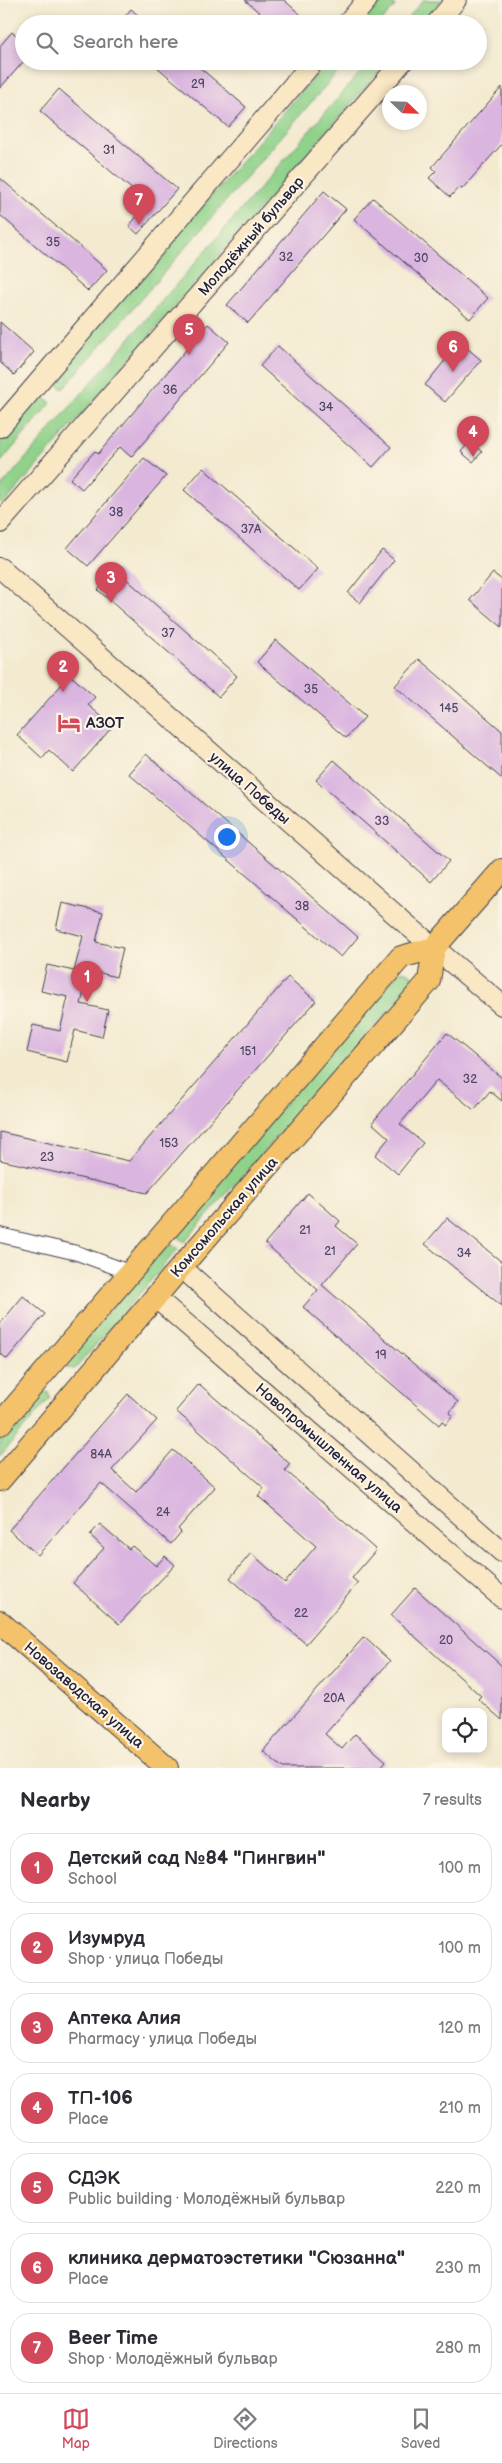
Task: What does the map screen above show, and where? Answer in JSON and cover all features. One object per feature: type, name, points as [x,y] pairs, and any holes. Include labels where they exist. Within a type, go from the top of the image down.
[{"type":"main road","points":[[354,15],[367,0]]},
{"type":"main road","points":[[444,15],[456,0]]},
{"type":"main road","points":[[0,427],[306,70]]},
{"type":"main road","name":"Молодёжный бульвар","points":[[0,523],[395,70]]},
{"type":"main road","name":"улица Победы","points":[[0,568],[434,948],[502,1005]]},
{"type":"main road","points":[[0,1424],[401,956],[434,948],[502,870]]},
{"type":"main road","name":"Комсомольская улица","points":[[0,1480],[180,1267],[429,981],[434,948]]},
{"type":"main road","points":[[180,1267],[502,1552]]},
{"type":"main road","name":"Новопромышленная улица","points":[[155,1297],[502,1598]]},
{"type":"main road","points":[[45,1371],[73,1394]]},
{"type":"main road","name":"Новозаводская улица","points":[[0,1622],[167,1768]]},
{"type":"street","points":[[0,1235],[77,1253],[129,1272]]},
{"type":"green space","points":[[381,0],[389,0],[395,6],[387,15],[368,15]]},
{"type":"green space","points":[[423,0],[442,0],[429,15],[410,15]]},
{"type":"green space","points":[[320,70],[339,70],[63,389],[52,380]]},
{"type":"green space","points":[[362,70],[380,70],[3,505],[0,502],[0,488]]},
{"type":"green space","points":[[40,394],[51,403],[0,463],[0,442]]},
{"type":"green space","points":[[404,971],[412,975],[411,985],[184,1242],[172,1233],[399,972]]},
{"type":"green space","points":[[166,1240],[178,1249],[75,1369],[66,1368],[65,1366]]},
{"type":"green space","points":[[40,1390],[48,1392],[50,1398],[0,1456],[0,1437]]},
{"type":"building","points":[[245,0],[284,0],[301,15],[262,15]]},
{"type":"building","points":[[131,9],[138,15],[126,15]]},
{"type":"building","points":[[12,32],[15,34],[16,70],[0,88],[0,46]]},
{"type":"building","points":[[161,70],[203,70],[246,107],[228,127]]},
{"type":"building","points":[[502,87],[502,144],[462,189],[459,187],[450,197],[429,178],[436,171],[432,167]]},
{"type":"building","points":[[59,89],[177,189],[138,234],[129,226],[148,203],[40,111]]},
{"type":"building","points":[[0,178],[107,270],[88,291],[0,215]]},
{"type":"building","points":[[324,191],[346,209],[248,323],[227,305]]},
{"type":"building","points":[[373,198],[488,298],[470,319],[354,219]]},
{"type":"building","points":[[0,322],[34,352],[14,375],[0,362]]},
{"type":"building","points":[[208,324],[229,342],[131,457],[120,447],[82,489],[70,479],[95,451],[98,454]]},
{"type":"building","points":[[460,342],[481,360],[445,402],[425,385]]},
{"type":"building","points":[[278,346],[391,447],[373,467],[260,366]]},
{"type":"building","points":[[470,441],[482,452],[473,462],[461,452]]},
{"type":"building","points":[[144,458],[166,476],[88,566],[67,548]]},
{"type":"building","points":[[203,468],[318,569],[299,590],[184,490]]},
{"type":"building","points":[[382,550],[394,560],[360,603],[348,593]]},
{"type":"building","points":[[116,570],[237,676],[219,697],[98,590]]},
{"type":"building","points":[[493,573],[502,580],[502,627],[470,600]]},
{"type":"building","points":[[276,640],[365,717],[346,738],[257,662]]},
{"type":"building","points":[[419,659],[502,731],[502,779],[395,686]]},
{"type":"building","name":"АЗОТ","points":[[70,675],[95,697],[88,705],[113,726],[73,772],[49,750],[42,758],[17,735]]},
{"type":"building","points":[[146,754],[358,937],[341,957],[129,774]]},
{"type":"building","points":[[334,760],[449,861],[431,882],[316,780]]},
{"type":"building","points":[[62,903],[103,912],[96,942],[123,948],[116,977],[89,970],[81,1004],[108,1010],[102,1037],[75,1030],[67,1062],[27,1052],[33,1025],[60,1031],[68,997],[41,991],[47,965],[74,971],[83,936],[56,929]]},
{"type":"building","points":[[288,977],[316,1001],[147,1193],[0,1160],[0,1132],[129,1161]]},
{"type":"building","points":[[447,1033],[502,1078],[502,1101],[490,1091],[474,1110],[437,1080],[400,1124],[423,1143],[398,1174],[375,1155],[389,1138],[372,1123]]},
{"type":"building","points":[[308,1193],[340,1221],[336,1226],[357,1244],[322,1285],[458,1402],[449,1413],[453,1416],[445,1425],[442,1421],[439,1425],[303,1307],[318,1290],[265,1243]]},
{"type":"building","points":[[447,1218],[502,1262],[502,1306],[425,1244]]},
{"type":"building","points":[[23,1296],[45,1314],[7,1359],[0,1353],[0,1324]]},
{"type":"building","points":[[199,1384],[290,1464],[285,1470],[376,1550],[352,1578],[358,1583],[306,1644],[230,1578],[251,1553],[285,1583],[316,1546],[258,1496],[264,1488],[176,1411]]},
{"type":"building","points":[[128,1394],[157,1420],[112,1470],[136,1492],[173,1450],[215,1487],[178,1529],[181,1532],[171,1544],[101,1483],[38,1555],[9,1530]]},
{"type":"building","points":[[100,1524],[129,1549],[132,1546],[156,1566],[165,1556],[175,1565],[119,1624],[73,1583],[104,1548],[90,1535]]},
{"type":"building","points":[[415,1588],[502,1666],[502,1720],[478,1699],[481,1696],[391,1615]]},
{"type":"building","points":[[364,1637],[390,1661],[325,1734],[342,1749],[355,1734],[386,1761],[380,1768],[283,1768],[263,1751]]},
{"type":"place","name":"Beer Time","points":[[139,225]]},
{"type":"place","name":"СДЭК","points":[[189,355]]},
{"type":"place","name":"клиника дерматоэстетики \"Сюзанна\"","points":[[453,372]]},
{"type":"place","name":"ТП-106","points":[[473,457]]},
{"type":"place","name":"Аптека Алия","points":[[111,603]]},
{"type":"place","name":"Изумруд","points":[[63,692]]},
{"type":"place","name":"АЗОТ","points":[[69,723]]},
{"type":"place","name":"Детский сад №84 \"Пингвин\"","points":[[87,1002]]}]
